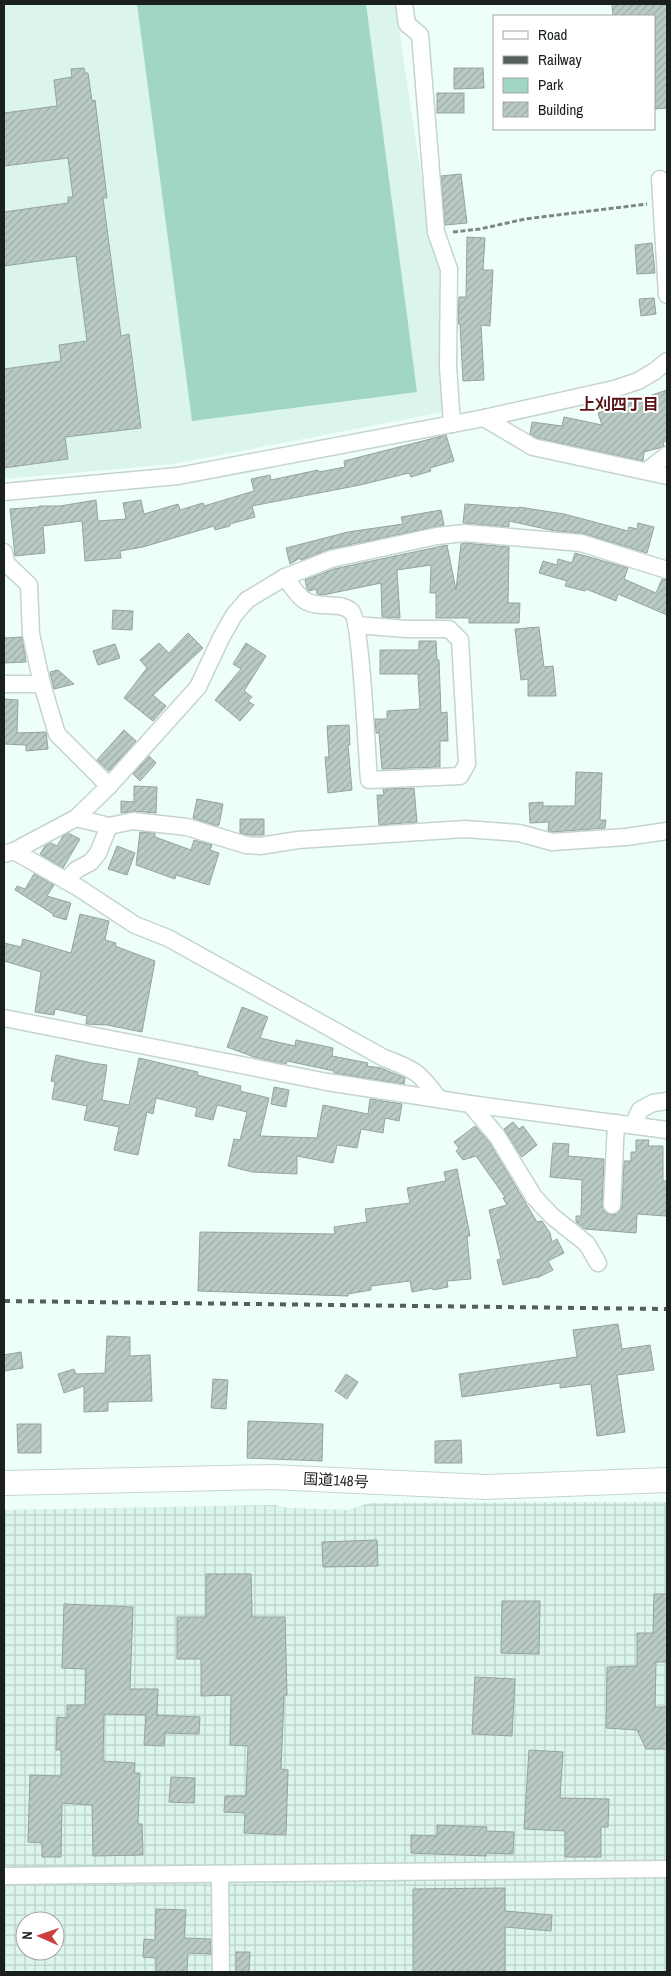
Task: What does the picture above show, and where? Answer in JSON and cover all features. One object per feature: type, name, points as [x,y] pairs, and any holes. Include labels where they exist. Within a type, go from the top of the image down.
[{"type":"highway","name":"国道148号","points":[[4,1483],[271,1477],[486,1486],[667,1480]]},
{"type":"street","points":[[404,4],[408,24],[420,35],[437,234],[450,269],[448,366],[452,424]]},
{"type":"street","points":[[660,179],[667,295]]},
{"type":"street","points":[[4,492],[178,476],[484,418],[614,389],[638,380],[667,362]]},
{"type":"street","points":[[484,418],[533,446],[667,476]]},
{"type":"street","points":[[648,471],[667,454]]},
{"type":"street","points":[[9,853],[76,818],[109,786],[198,687],[234,615],[247,600],[285,577],[331,559],[437,536],[466,533],[581,544],[667,570]]},
{"type":"street","points":[[4,552],[6,563],[29,585],[31,634],[42,684],[57,734],[109,786]]},
{"type":"street","points":[[285,577],[304,600],[320,606],[344,606],[353,613],[356,625],[369,780],[460,776],[467,764],[460,640],[449,629],[406,629],[356,625]]},
{"type":"street","points":[[4,684],[42,684]]},
{"type":"street","points":[[76,818],[109,826],[133,821],[187,827],[246,845],[260,846],[298,840],[465,829],[519,832],[552,842],[667,832]]},
{"type":"street","points":[[66,881],[76,870],[91,862],[98,852],[109,826]]},
{"type":"street","points":[[9,853],[66,881],[135,925],[168,938],[384,1058],[409,1067],[422,1076],[439,1100]]},
{"type":"street","points":[[4,1018],[328,1082],[439,1100],[667,1130]]},
{"type":"street","points":[[633,1125],[640,1110],[654,1102],[667,1101]]},
{"type":"street","points":[[470,1104],[497,1136],[534,1197],[552,1216],[587,1244],[598,1263]]},
{"type":"street","points":[[612,1205],[616,1123]]},
{"type":"street","points":[[4,1876],[667,1869]]},
{"type":"street","points":[[220,1874],[222,1972]]},
{"type":"path","points":[[437,234],[660,202]]},
{"type":"shaded area","points":[[4,4],[395,4],[430,234],[445,268],[443,412],[174,464],[4,479]]},
{"type":"shaded area","points":[[667,1502],[667,1972],[4,1972],[4,1510],[275,1505],[289,1508],[348,1510],[369,1503]]},
{"type":"green space","points":[[137,4],[366,4],[417,392],[192,421]]},
{"type":"building","points":[[612,4],[667,4],[667,108],[656,109],[656,15],[613,15]]},
{"type":"building","points":[[84,68],[85,73],[88,73],[92,101],[95,100],[107,198],[103,198],[121,336],[129,334],[141,428],[65,437],[68,459],[4,468],[4,369],[61,361],[59,345],[87,341],[76,256],[4,266],[4,212],[68,203],[68,197],[73,197],[68,158],[4,166],[4,113],[57,106],[54,80],[72,77],[71,69]]},
{"type":"building","points":[[454,68],[483,68],[484,88],[454,89]]},
{"type":"building","points":[[437,93],[464,93],[464,113],[437,113]]},
{"type":"building","points":[[461,174],[467,223],[445,225],[441,176]]},
{"type":"building","points":[[467,237],[485,238],[483,270],[493,270],[490,326],[481,325],[484,380],[463,381],[460,324],[458,324],[459,297],[466,297]]},
{"type":"building","points":[[652,243],[655,273],[637,274],[635,245]]},
{"type":"building","points":[[654,298],[656,314],[641,316],[639,299]]},
{"type":"building","points":[[667,390],[667,441],[663,442],[664,446],[644,452],[643,461],[537,438],[530,434],[532,422],[562,426],[564,417],[602,425],[598,413]]},
{"type":"building","points":[[446,435],[454,461],[430,468],[431,471],[411,477],[409,473],[360,485],[252,506],[255,517],[215,530],[214,526],[143,547],[120,551],[121,558],[85,561],[82,521],[43,526],[45,553],[15,556],[10,509],[60,506],[96,500],[98,521],[126,519],[123,503],[141,500],[144,514],[178,504],[180,510],[203,503],[204,506],[254,491],[251,479],[270,475],[271,480],[318,470],[319,472],[345,467],[344,461]]},
{"type":"building","points":[[465,504],[519,507],[564,514],[628,531],[629,527],[637,529],[638,523],[654,527],[647,553],[582,533],[555,531],[509,521],[509,527],[463,523]]},
{"type":"building","points":[[441,510],[444,525],[329,549],[301,560],[300,558],[290,564],[286,548],[348,532],[403,524],[401,517]]},
{"type":"building","points":[[461,544],[509,547],[508,603],[520,603],[519,623],[469,623],[469,618],[436,618],[436,593],[430,593],[431,565],[397,570],[400,618],[382,617],[381,583],[323,595],[317,594],[316,589],[309,591],[307,589],[305,580],[334,569],[447,545],[456,590]]},
{"type":"building","points":[[575,553],[628,568],[624,579],[656,593],[662,579],[667,580],[667,615],[618,594],[616,601],[586,589],[585,591],[565,586],[567,581],[539,573],[543,561],[557,565],[558,559],[572,563]]},
{"type":"building","points":[[113,610],[133,611],[132,630],[112,629]]},
{"type":"building","points":[[539,627],[544,667],[553,666],[556,696],[528,696],[528,679],[521,680],[515,629]]},
{"type":"building","points":[[188,633],[203,648],[153,695],[166,706],[153,721],[124,698],[147,668],[140,660],[159,643],[169,653]]},
{"type":"building","points":[[22,637],[26,662],[4,663],[4,638]]},
{"type":"building","points":[[419,641],[436,641],[437,660],[439,660],[441,713],[447,712],[448,741],[440,741],[440,767],[382,769],[379,733],[376,733],[375,719],[387,719],[387,711],[420,709],[418,674],[380,674],[380,650],[419,650]]},
{"type":"building","points":[[246,643],[266,656],[244,691],[252,697],[248,701],[254,705],[240,721],[215,700],[241,669],[233,664]]},
{"type":"building","points":[[115,644],[120,658],[98,665],[93,651]]},
{"type":"building","points":[[58,670],[74,684],[54,689],[50,672]]},
{"type":"building","points":[[4,699],[18,700],[17,733],[46,732],[48,749],[26,751],[26,745],[4,744]]},
{"type":"building","points":[[349,725],[350,745],[348,745],[352,790],[328,793],[325,757],[329,757],[327,726]]},
{"type":"building","points":[[124,730],[136,741],[109,771],[97,760]]},
{"type":"building","points":[[149,756],[156,763],[140,781],[133,774]]},
{"type":"building","points":[[576,772],[602,773],[600,820],[606,820],[605,828],[553,832],[548,831],[549,822],[530,823],[529,803],[543,802],[543,806],[575,806]]},
{"type":"building","points":[[134,786],[157,787],[156,813],[134,811],[121,813],[121,801],[134,802]]},
{"type":"building","points":[[414,788],[417,822],[379,825],[377,795],[384,795],[383,789]]},
{"type":"building","points":[[197,799],[223,804],[219,825],[193,818]]},
{"type":"building","points":[[240,819],[264,819],[264,835],[240,833]]},
{"type":"building","points":[[140,832],[155,833],[155,837],[191,850],[194,840],[212,845],[210,850],[219,853],[209,885],[176,875],[175,879],[136,865]]},
{"type":"building","points":[[68,833],[80,839],[63,868],[40,854],[45,846],[51,843],[57,846],[63,836]]},
{"type":"building","points":[[117,846],[135,853],[127,875],[108,869]]},
{"type":"building","points":[[34,874],[54,885],[47,896],[71,903],[66,920],[53,916],[53,914],[15,890],[17,886],[25,889]]},
{"type":"building","points":[[80,914],[109,921],[105,940],[116,943],[115,946],[155,961],[142,1032],[107,1025],[86,1024],[87,1016],[55,1009],[54,1015],[35,1012],[41,972],[4,961],[4,943],[21,947],[23,939],[71,953]]},
{"type":"building","points":[[242,1007],[268,1017],[260,1038],[295,1046],[296,1040],[333,1048],[332,1056],[368,1063],[367,1066],[381,1068],[405,1078],[404,1084],[334,1073],[334,1071],[287,1061],[286,1064],[254,1057],[227,1047]]},
{"type":"building","points":[[56,1055],[107,1065],[102,1100],[129,1105],[139,1058],[198,1072],[197,1075],[241,1086],[240,1091],[269,1098],[260,1136],[317,1138],[323,1105],[368,1114],[370,1099],[402,1104],[399,1121],[385,1118],[383,1133],[361,1129],[357,1148],[337,1145],[333,1163],[297,1156],[297,1174],[252,1172],[228,1166],[234,1139],[240,1140],[247,1112],[217,1105],[213,1120],[195,1116],[197,1108],[156,1098],[153,1114],[147,1112],[138,1155],[114,1150],[119,1127],[84,1120],[87,1106],[52,1099],[55,1082],[51,1081]]},
{"type":"building","points":[[274,1087],[289,1090],[286,1107],[271,1104]]},
{"type":"building","points":[[513,1122],[519,1129],[523,1126],[537,1145],[522,1157],[504,1129]]},
{"type":"building","points":[[475,1126],[489,1142],[537,1222],[542,1221],[550,1233],[552,1242],[557,1239],[564,1253],[548,1261],[553,1270],[537,1278],[503,1285],[497,1260],[501,1259],[489,1210],[507,1205],[503,1198],[505,1197],[476,1156],[463,1160],[456,1151],[459,1148],[454,1142]]},
{"type":"building","points":[[636,1140],[649,1140],[648,1146],[663,1146],[663,1181],[667,1181],[666,1216],[637,1214],[636,1233],[585,1229],[576,1222],[576,1216],[581,1216],[582,1180],[550,1177],[553,1143],[569,1144],[568,1156],[604,1159],[602,1205],[606,1213],[612,1215],[617,1214],[622,1206],[624,1161],[631,1161],[631,1152],[636,1152]]},
{"type":"building","points":[[457,1169],[470,1236],[467,1236],[471,1279],[447,1281],[448,1287],[412,1292],[410,1281],[371,1286],[371,1290],[348,1294],[348,1296],[198,1291],[200,1232],[335,1234],[334,1227],[367,1222],[365,1209],[410,1203],[407,1188],[446,1181],[444,1172]]},
{"type":"building","points":[[618,1324],[622,1349],[650,1345],[654,1370],[617,1375],[625,1432],[597,1436],[591,1384],[560,1388],[560,1383],[462,1397],[459,1374],[577,1357],[573,1330]]},
{"type":"building","points":[[107,1336],[130,1337],[130,1356],[150,1355],[152,1401],[108,1402],[108,1411],[84,1412],[84,1386],[64,1393],[58,1374],[74,1369],[76,1374],[105,1373]]},
{"type":"building","points":[[21,1352],[23,1368],[4,1371],[4,1355]]},
{"type":"building","points":[[346,1374],[358,1382],[347,1399],[335,1391]]},
{"type":"building","points":[[213,1379],[228,1380],[226,1409],[211,1408]]},
{"type":"building","points":[[248,1421],[323,1424],[322,1461],[247,1458]]},
{"type":"building","points":[[17,1424],[41,1424],[41,1453],[18,1453]]},
{"type":"building","points":[[461,1440],[462,1463],[435,1463],[435,1441]]},
{"type":"building","points":[[377,1540],[378,1566],[323,1567],[322,1542]]},
{"type":"building","points":[[206,1574],[251,1574],[252,1617],[285,1617],[287,1695],[284,1695],[281,1769],[288,1770],[286,1835],[244,1833],[245,1813],[224,1812],[225,1796],[246,1796],[248,1746],[230,1745],[231,1695],[201,1696],[201,1659],[177,1659],[177,1617],[206,1617]]},
{"type":"building","points":[[654,1594],[667,1594],[667,1662],[656,1662],[655,1707],[667,1707],[667,1749],[646,1749],[637,1730],[606,1728],[607,1667],[637,1666],[637,1633],[653,1633]]},
{"type":"building","points":[[502,1601],[540,1601],[539,1654],[501,1653]]},
{"type":"building","points":[[64,1604],[133,1607],[130,1689],[158,1689],[156,1715],[200,1717],[199,1734],[165,1733],[164,1746],[144,1745],[146,1715],[104,1714],[103,1761],[135,1763],[134,1773],[140,1773],[138,1824],[142,1824],[143,1855],[93,1856],[92,1805],[62,1803],[61,1857],[42,1857],[42,1843],[28,1842],[30,1775],[61,1776],[61,1750],[56,1750],[57,1717],[67,1718],[67,1705],[85,1705],[86,1669],[62,1668]]},
{"type":"building","points":[[475,1677],[515,1679],[512,1736],[472,1734]]},
{"type":"building","points":[[529,1750],[563,1752],[560,1798],[609,1799],[608,1827],[601,1827],[601,1857],[565,1857],[565,1831],[524,1829]]},
{"type":"building","points":[[171,1777],[195,1778],[194,1803],[169,1802]]},
{"type":"building","points":[[437,1825],[487,1827],[486,1831],[514,1832],[513,1854],[486,1853],[486,1856],[411,1853],[411,1835],[437,1836]]},
{"type":"building","points":[[505,1888],[505,1911],[552,1915],[551,1931],[505,1927],[505,1972],[413,1972],[413,1889]]},
{"type":"building","points":[[156,1909],[186,1910],[184,1938],[211,1939],[211,1954],[188,1953],[187,1972],[156,1972],[156,1958],[143,1957],[144,1939],[155,1940]]},
{"type":"building","points":[[236,1952],[250,1952],[249,1972],[236,1972]]},
{"type":"railway","points":[[4,1301],[667,1309]]},
{"type":"district","name":"上刈四丁目","points":[[619,404]]}]
